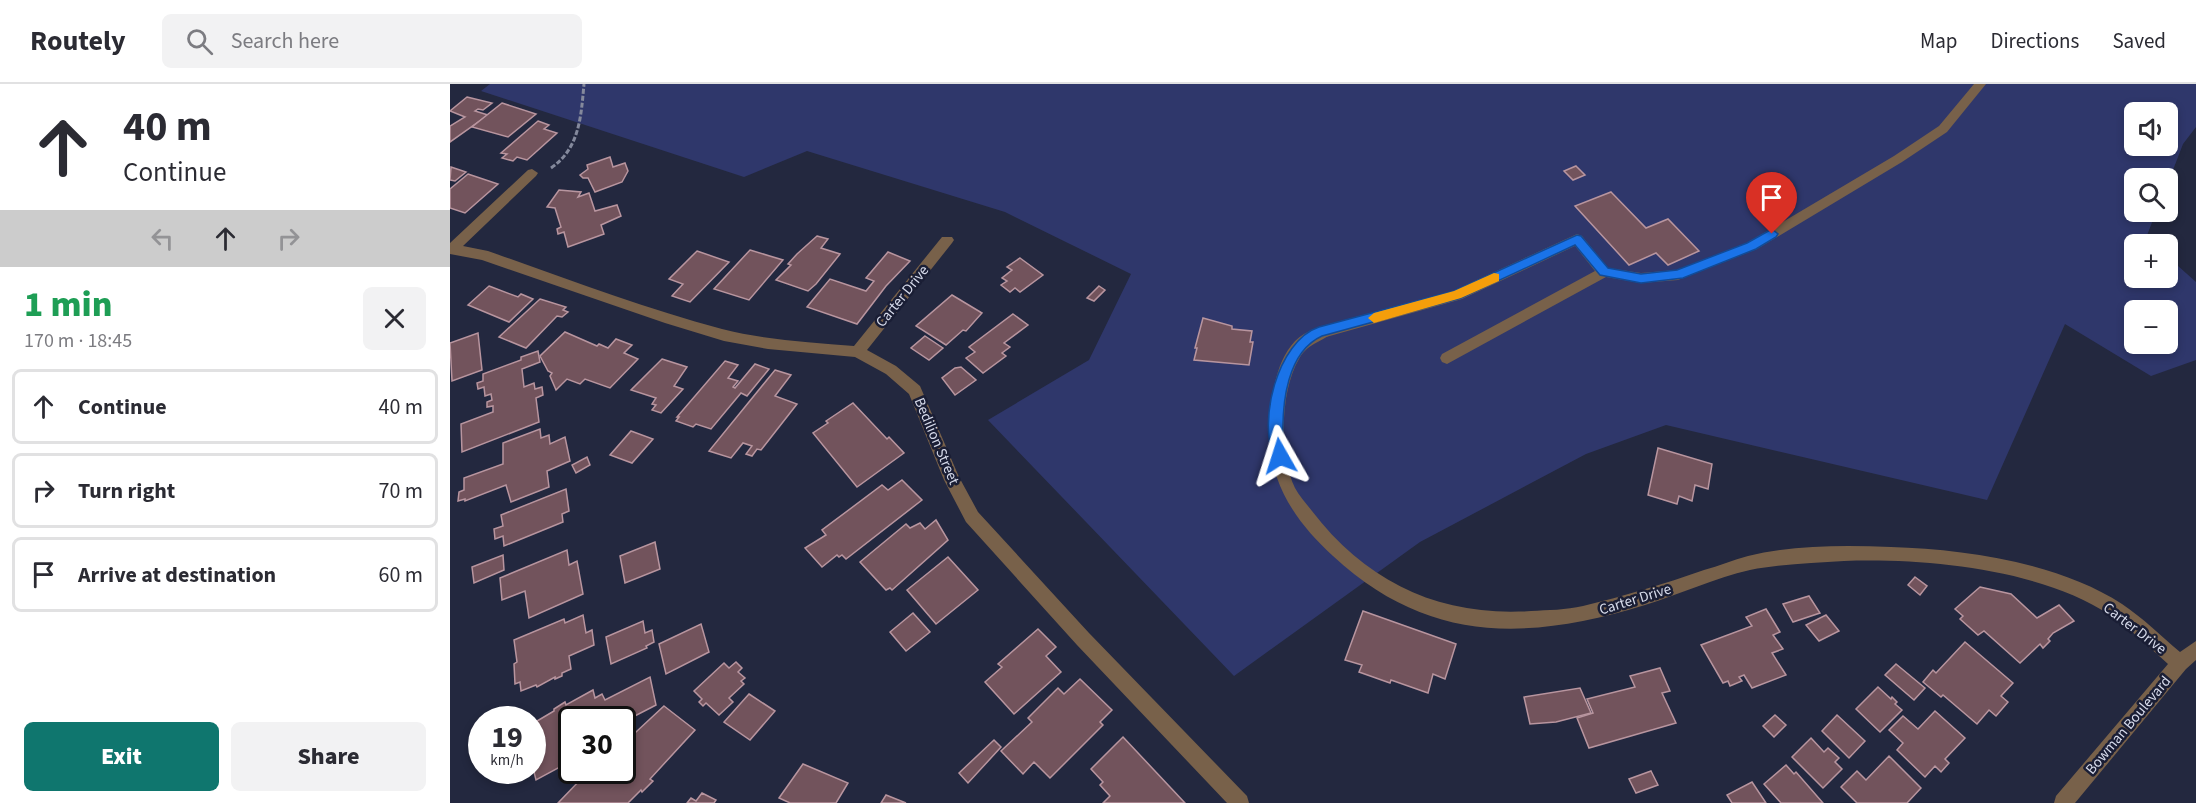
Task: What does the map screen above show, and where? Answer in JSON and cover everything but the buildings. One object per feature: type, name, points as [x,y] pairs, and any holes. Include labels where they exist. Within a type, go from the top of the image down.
[{"type":"street","points":[[1447,358],[1604,272],[1641,278],[1678,275],[1752,246],[1898,159],[1943,129],[1980,84]]},
{"type":"street","points":[[451,249],[532,173]]},
{"type":"street","name":"Carter Drive","points":[[1604,272],[1577,239],[1457,295],[1308,337],[1290,361],[1283,379],[1278,400],[1276,440],[1287,488],[1318,532],[1368,577],[1416,605],[1466,619],[1516,621],[1584,614],[1757,561],[1841,555],[1919,554],[1997,566],[2065,585],[2110,605],[2180,663]]},
{"type":"street","name":"Carter Drive","points":[[857,352],[947,240]]},
{"type":"street","name":"Bedilion Street","points":[[451,249],[483,255],[670,320],[768,343],[857,352],[891,370],[915,390],[952,480],[972,517],[1083,639],[1240,803]]},
{"type":"street","name":"Bowman Boulevard","points":[[2063,803],[2180,663],[2196,649]]},
{"type":"path","points":[[532,173],[544,171],[563,162],[577,137],[584,84]]},
{"type":"shaded area","points":[[490,84],[2196,84],[2196,127],[2183,144],[2174,168],[2124,168],[2124,222],[2152,222],[2148,234],[2124,234],[2124,288],[2178,288],[2178,266],[2196,282],[2196,360],[2151,376],[2065,324],[1987,500],[1666,425],[1586,454],[1420,542],[1234,676],[988,420],[1089,360],[1131,274],[1005,212],[807,151],[744,177],[481,91]]},
{"type":"slow traffic","points":[[1374,318],[1457,295],[1494,277]]},
{"type":"route","points":[[1280,456],[1276,440],[1278,400],[1283,379],[1290,361],[1308,337],[1319,332],[1457,295],[1577,239],[1604,272],[1641,278],[1678,275],[1752,246],[1772,234]]}]
